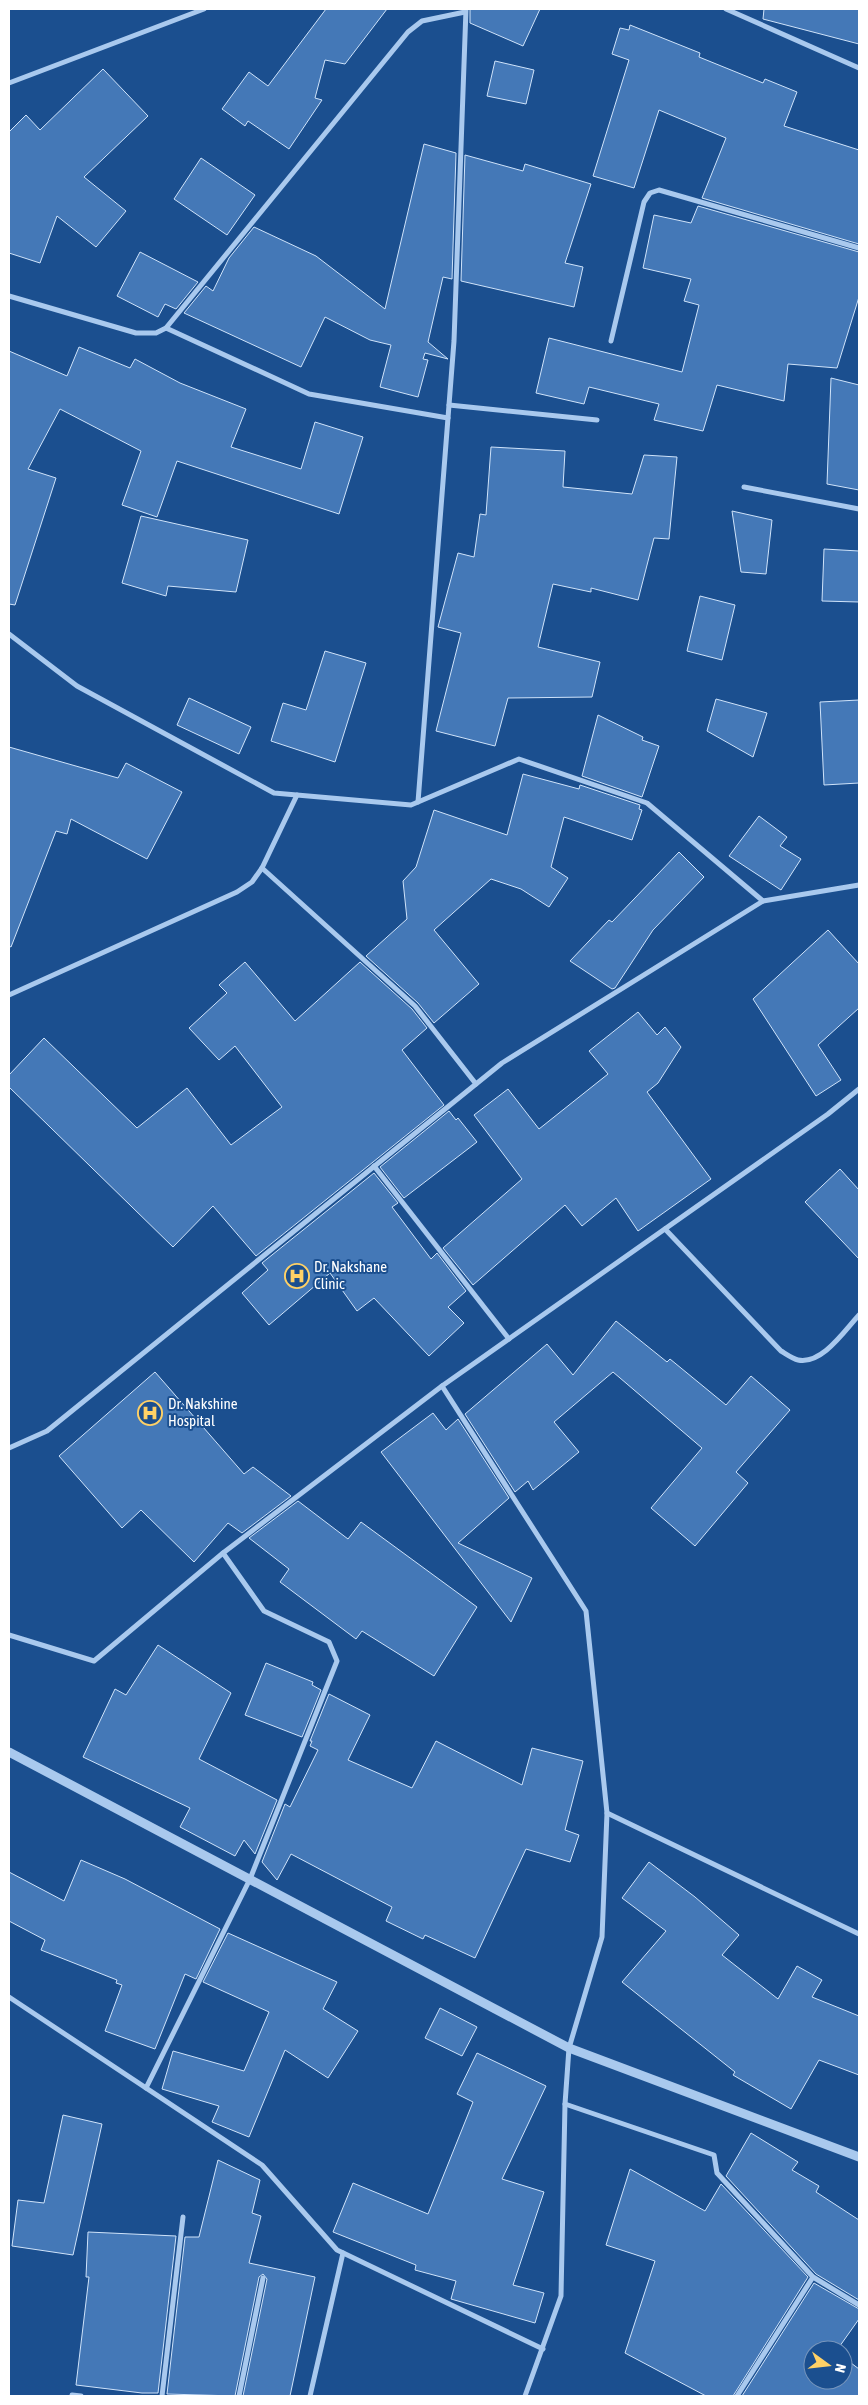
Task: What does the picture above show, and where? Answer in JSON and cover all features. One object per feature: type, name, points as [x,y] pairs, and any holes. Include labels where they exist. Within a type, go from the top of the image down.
[{"type":"street","points":[[9,83],[204,9]]},
{"type":"street","points":[[726,9],[859,68]]},
{"type":"street","points":[[9,296],[136,333],[156,333],[166,328],[408,32],[422,22],[465,10],[454,341],[418,802]]},
{"type":"street","points":[[611,341],[644,202],[650,193],[659,190],[859,248]]},
{"type":"street","points":[[166,328],[309,394],[448,418]]},
{"type":"street","points":[[449,405],[597,420]]},
{"type":"street","points":[[744,487],[859,509]]},
{"type":"street","points":[[10,637],[78,686],[274,793],[411,805],[519,759],[647,803],[764,901]]},
{"type":"street","points":[[9,995],[237,892],[252,882],[262,868],[298,795]]},
{"type":"street","points":[[262,868],[415,1006],[476,1084]]},
{"type":"street","points":[[9,1448],[46,1431],[502,1063],[764,901],[859,885]]},
{"type":"street","points":[[9,1634],[94,1661],[223,1553],[442,1386],[828,1114],[859,1089]]},
{"type":"street","points":[[374,1166],[509,1339]]},
{"type":"street","points":[[665,1229],[781,1351],[797,1360],[810,1360],[822,1354],[859,1315]]},
{"type":"street","points":[[442,1386],[586,1611],[607,1813],[602,1937],[570,2048],[565,2104],[561,2296],[525,2396]]},
{"type":"street","points":[[146,2088],[250,1879],[337,1661],[329,1642],[264,1611],[223,1553]]},
{"type":"street","points":[[9,1752],[570,2048],[859,2158]]},
{"type":"street","points":[[607,1813],[859,1934]]},
{"type":"street","points":[[9,1997],[262,2166],[332,2245],[343,2253],[543,2349]]},
{"type":"street","points":[[565,2104],[714,2155],[717,2173],[813,2277],[859,2306]]},
{"type":"street","points":[[162,2396],[183,2217]]},
{"type":"street","points":[[310,2396],[343,2253]]},
{"type":"street","points":[[737,2396],[813,2277]]},
{"type":"street","points":[[239,2396],[263,2278]]},
{"type":"street","points":[[72,2395],[80,2396]]},
{"type":"building","points":[[326,9],[387,9],[345,64],[325,60],[315,98],[322,100],[289,149],[248,121],[245,126],[222,109],[249,72],[268,86]]},
{"type":"building","points":[[470,9],[540,9],[523,46],[470,23]]},
{"type":"building","points":[[764,9],[859,9],[859,44],[763,19]]},
{"type":"building","points":[[630,25],[700,53],[699,57],[763,83],[765,79],[797,92],[784,126],[859,150],[859,244],[702,198],[726,138],[659,110],[634,188],[593,176],[629,60],[612,54],[620,28],[629,30]]},
{"type":"building","points":[[495,61],[534,70],[526,104],[487,96]]},
{"type":"building","points":[[103,69],[148,116],[84,177],[126,211],[96,247],[57,216],[40,263],[9,253],[9,132],[26,115],[40,130]]},
{"type":"building","points":[[424,144],[456,153],[452,279],[443,277],[428,342],[448,359],[425,353],[423,359],[428,360],[418,397],[380,387],[391,345],[370,340],[325,317],[301,367],[184,313],[206,286],[213,291],[229,258],[254,227],[316,256],[385,309]]},
{"type":"building","points":[[465,155],[523,171],[525,164],[591,184],[565,263],[583,267],[574,307],[461,281]]},
{"type":"building","points":[[201,158],[255,195],[227,235],[174,199]]},
{"type":"building","points":[[698,206],[859,252],[859,297],[837,368],[788,364],[784,401],[717,385],[703,431],[654,420],[659,404],[589,387],[584,404],[536,393],[549,338],[682,372],[699,305],[684,301],[691,279],[643,268],[654,215],[691,223]]},
{"type":"building","points":[[140,252],[198,282],[176,309],[165,304],[158,317],[117,296]]},
{"type":"building","points":[[79,347],[130,368],[135,359],[180,383],[246,409],[231,447],[301,469],[315,422],[363,437],[339,514],[177,461],[157,517],[122,505],[141,451],[60,409],[28,469],[56,478],[15,605],[9,604],[9,351],[67,376]]},
{"type":"building","points":[[831,378],[859,385],[859,490],[827,484]]},
{"type":"building","points":[[491,447],[565,451],[563,487],[632,494],[644,455],[677,457],[669,539],[654,538],[638,600],[591,588],[591,592],[553,584],[538,647],[600,662],[592,697],[508,698],[495,746],[436,731],[461,633],[438,627],[458,553],[474,557],[480,514],[486,515]]},
{"type":"building","points":[[732,511],[772,520],[766,574],[741,572]]},
{"type":"building","points":[[141,516],[248,540],[236,592],[168,586],[166,596],[122,583]]},
{"type":"building","points":[[824,549],[859,551],[859,602],[822,601]]},
{"type":"building","points":[[700,596],[735,605],[722,660],[687,651]]},
{"type":"building","points":[[325,651],[366,663],[335,762],[271,741],[283,703],[306,710]]},
{"type":"building","points":[[189,698],[251,727],[239,754],[177,725]]},
{"type":"building","points":[[716,699],[767,713],[753,757],[707,731]]},
{"type":"building","points":[[859,700],[859,783],[824,785],[820,702]]},
{"type":"building","points":[[598,715],[643,737],[642,740],[659,746],[642,797],[582,776]]},
{"type":"building","points":[[9,747],[118,778],[126,763],[182,792],[147,859],[71,819],[67,834],[56,831],[11,947],[9,946]]},
{"type":"building","points":[[523,774],[579,789],[580,785],[640,805],[639,809],[642,810],[632,840],[564,817],[551,867],[568,878],[549,907],[521,889],[491,879],[434,930],[479,984],[434,1023],[418,1003],[366,956],[407,919],[403,881],[416,867],[434,810],[507,835]]},
{"type":"building","points":[[759,816],[787,837],[780,846],[801,859],[781,890],[729,856]]},
{"type":"building","points":[[679,852],[704,877],[653,930],[615,988],[612,989],[570,961],[609,920],[612,922]]},
{"type":"building","points":[[828,930],[859,964],[859,1008],[818,1045],[841,1080],[816,1096],[753,999]]},
{"type":"building","points":[[245,962],[295,1021],[360,962],[412,1009],[427,1028],[402,1050],[444,1105],[256,1256],[213,1206],[173,1247],[9,1087],[9,1075],[44,1038],[137,1128],[187,1088],[231,1145],[282,1107],[235,1046],[219,1060],[189,1028],[227,993],[219,985]]},
{"type":"building","points":[[638,1012],[657,1035],[665,1027],[681,1047],[658,1083],[647,1092],[711,1179],[638,1231],[616,1198],[582,1226],[565,1205],[473,1285],[443,1248],[522,1179],[474,1115],[508,1089],[539,1129],[608,1074],[589,1051]]},
{"type":"building","points":[[449,1111],[456,1120],[458,1118],[477,1142],[404,1198],[380,1167]]},
{"type":"building","points":[[840,1169],[859,1190],[859,1259],[805,1202]]},
{"type":"building","points":[[374,1173],[398,1203],[392,1207],[431,1259],[437,1253],[466,1291],[448,1307],[464,1323],[429,1356],[374,1298],[357,1311],[330,1273],[269,1325],[242,1293],[268,1270],[262,1263]]},
{"type":"building","points":[[616,1321],[667,1362],[670,1359],[726,1405],[751,1376],[790,1410],[736,1472],[748,1483],[695,1546],[651,1508],[702,1448],[613,1372],[554,1422],[579,1452],[533,1490],[528,1481],[515,1492],[465,1414],[547,1344],[573,1375]]},
{"type":"building","points":[[155,1372],[244,1474],[253,1467],[291,1496],[242,1533],[228,1523],[194,1562],[141,1510],[122,1528],[59,1456]]},
{"type":"building","points":[[433,1413],[446,1430],[458,1419],[509,1498],[458,1543],[532,1578],[511,1622],[381,1452]]},
{"type":"building","points":[[298,1501],[348,1539],[361,1522],[477,1607],[434,1676],[362,1631],[356,1639],[280,1582],[289,1569],[249,1538]]},
{"type":"building","points":[[158,1645],[231,1693],[199,1759],[277,1800],[255,1854],[244,1840],[235,1856],[180,1827],[190,1808],[83,1757],[115,1689],[126,1695]]},
{"type":"building","points":[[266,1663],[313,1682],[312,1685],[321,1690],[302,1737],[245,1715]]},
{"type":"building","points":[[329,1694],[370,1715],[348,1760],[412,1788],[436,1741],[522,1785],[532,1748],[583,1761],[565,1830],[579,1835],[570,1862],[526,1849],[475,1958],[425,1935],[423,1939],[386,1921],[392,1907],[291,1854],[277,1880],[262,1862],[285,1804],[290,1807],[318,1750],[310,1746],[312,1741],[310,1741]]},
{"type":"building","points":[[81,1860],[125,1879],[220,1929],[196,1979],[185,1974],[155,2049],[105,2031],[122,1985],[116,1983],[117,1980],[41,1950],[45,1940],[9,1921],[9,1872],[64,1901]]},
{"type":"building","points":[[649,1862],[695,1897],[739,1935],[722,1955],[778,1999],[797,1966],[822,1980],[812,1997],[859,2016],[859,2075],[819,2060],[791,2109],[733,2075],[735,2072],[622,1982],[666,1931],[622,1898]]},
{"type":"building","points":[[228,1933],[337,1982],[323,2009],[358,2031],[328,2078],[285,2050],[249,2137],[212,2122],[219,2106],[162,2089],[173,2051],[244,2071],[269,2012],[203,1982]]},
{"type":"building","points":[[440,2008],[477,2027],[462,2056],[425,2038]]},
{"type":"building","points":[[477,2053],[546,2086],[502,2179],[544,2192],[513,2285],[544,2293],[535,2323],[451,2299],[456,2281],[415,2270],[416,2265],[333,2232],[353,2183],[428,2214],[473,2102],[457,2094]]},
{"type":"building","points":[[63,2115],[102,2124],[73,2255],[12,2246],[18,2200],[44,2203]]},
{"type":"building","points":[[751,2133],[798,2162],[792,2170],[819,2186],[816,2192],[859,2220],[859,2300],[816,2274],[726,2176]]},
{"type":"building","points":[[218,2160],[260,2180],[252,2213],[261,2216],[249,2263],[315,2277],[290,2396],[243,2396],[267,2279],[263,2274],[259,2277],[235,2396],[167,2394],[185,2237],[199,2237]]},
{"type":"building","points":[[630,2169],[705,2211],[721,2184],[808,2277],[733,2396],[706,2396],[625,2353],[655,2261],[606,2245]]},
{"type":"building","points":[[88,2232],[176,2236],[158,2393],[142,2393],[76,2385],[89,2277],[86,2277]]},
{"type":"building","points":[[814,2283],[859,2309],[859,2319],[844,2340],[803,2340],[803,2390],[853,2390],[853,2364],[859,2369],[859,2396],[742,2396]]},
{"type":"place","name":"Dr. Nakshane Clinic","points":[[297,1276]]},
{"type":"place","name":"Dr. Nakshine Hospital","points":[[150,1413]]}]
